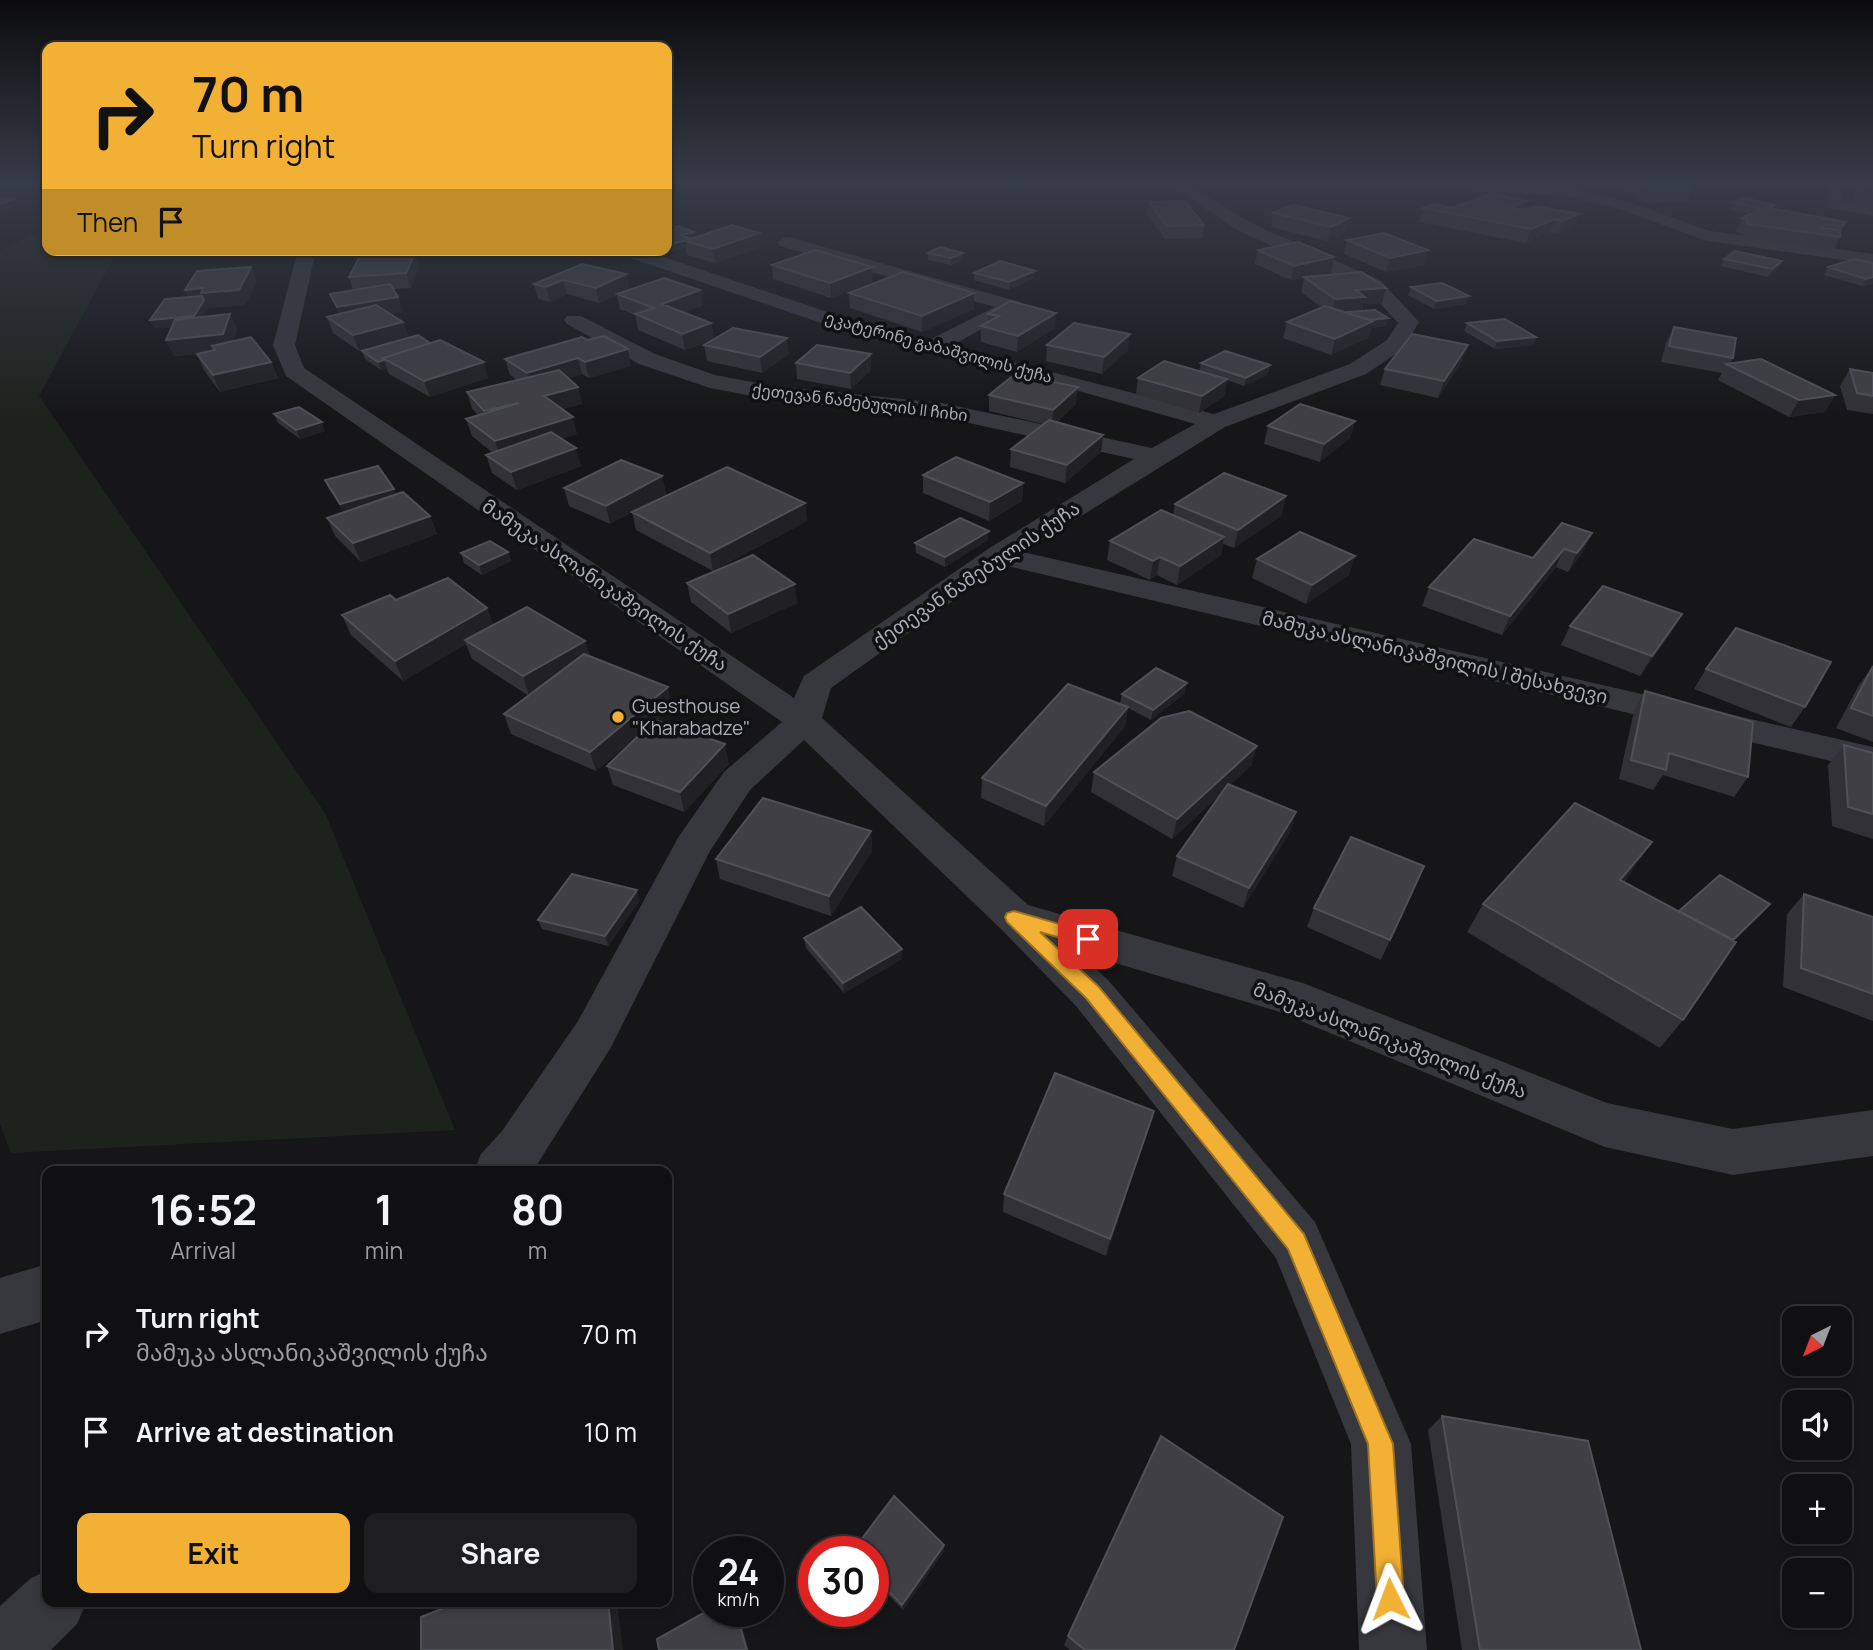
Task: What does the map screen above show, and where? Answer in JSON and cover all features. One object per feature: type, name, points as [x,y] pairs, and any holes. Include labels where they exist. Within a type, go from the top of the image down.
[{"type":"street","name":"მამუკა ასლანიკაშვილის ქუჩა","points":[[305,260],[284,345],[293,371],[804,721],[1014,917],[1287,996],[1605,1125],[1733,1152],[1873,1133]]},
{"type":"street","name":"ეკატერინე გაბაშვილის ქუჩა","points":[[654,260],[866,332],[1039,373],[1216,422]]},
{"type":"street","points":[[850,260],[1013,306],[932,347]]},
{"type":"street","name":"ქეთევან წამებულის ქუჩა","points":[[804,721],[816,683],[998,555],[1156,456],[1216,422],[1284,394],[1358,369],[1395,344],[1409,322],[1374,285],[1318,260]]},
{"type":"street","name":"ქეთევან წამებულის II ჩიხი","points":[[574,320],[647,359],[710,381],[773,393],[942,410],[1156,456]]},
{"type":"street","name":"მამუკა ასლანიკაშვილის I შესახვევი","points":[[998,555],[1873,759]]},
{"type":"street","points":[[503,1166],[520,1147],[594,1035],[693,846],[737,780],[804,721]]},
{"type":"street","points":[[1014,917],[1092,993],[1296,1241],[1381,1444],[1393,1650]]},
{"type":"street","points":[[0,1306],[42,1293]]},
{"type":"street","points":[[2,1650],[48,1607]]},
{"type":"shaded area","points":[[0,260],[112,260],[39,396],[325,813],[455,1130],[11,1153],[0,1124]]},
{"type":"building","points":[[358,260],[412,260],[406,273],[349,277]]},
{"type":"building","points":[[786,260],[849,260],[872,267],[830,283],[772,265]]},
{"type":"building","points":[[1280,260],[1321,260],[1294,266]]},
{"type":"building","points":[[1729,260],[1782,261],[1772,269]]},
{"type":"building","points":[[1851,260],[1873,263],[1873,277],[1866,279],[1828,267]]},
{"type":"building","points":[[1000,261],[1035,271],[1009,282],[974,273]]},
{"type":"building","points":[[582,264],[626,274],[596,288],[563,280],[546,287],[534,284]]},
{"type":"building","points":[[251,267],[239,290],[201,293],[203,288],[185,290],[197,271]]},
{"type":"building","points":[[903,272],[974,293],[922,316],[849,293]]},
{"type":"building","points":[[1362,272],[1386,288],[1356,290],[1365,297],[1335,299],[1304,277]]},
{"type":"building","points":[[664,278],[700,290],[662,304],[711,323],[682,334],[635,314],[654,308],[617,294]]},
{"type":"building","points":[[1442,283],[1469,296],[1437,301],[1411,287]]},
{"type":"building","points":[[390,284],[398,297],[337,307],[330,294]]},
{"type":"building","points":[[202,296],[204,300],[194,316],[150,320],[165,299]]},
{"type":"building","points":[[1010,301],[1056,313],[1018,336],[981,326],[999,316],[988,314]]},
{"type":"building","points":[[376,305],[403,322],[353,335],[327,317]]},
{"type":"building","points":[[1325,306],[1373,321],[1335,339],[1287,322]]},
{"type":"building","points":[[1375,310],[1388,318],[1369,320],[1348,312]]},
{"type":"building","points":[[230,314],[223,334],[166,340],[175,320]]},
{"type":"building","points":[[1505,319],[1536,337],[1497,341],[1467,323]]},
{"type":"building","points":[[1074,323],[1130,334],[1104,357],[1047,345]]},
{"type":"building","points":[[1674,327],[1736,338],[1733,358],[1669,346]]},
{"type":"building","points":[[733,328],[787,338],[760,357],[704,345]]},
{"type":"building","points":[[1412,334],[1468,345],[1444,381],[1385,369]]},
{"type":"building","points":[[418,335],[430,343],[378,362],[362,351]]},
{"type":"building","points":[[604,336],[628,349],[585,362],[578,358],[527,373],[505,359],[582,337],[587,340]]},
{"type":"building","points":[[251,337],[271,362],[213,375],[197,354],[215,350],[212,346]]},
{"type":"building","points":[[440,340],[484,362],[424,381],[383,358]]},
{"type":"building","points":[[817,345],[871,354],[850,373],[796,363]]},
{"type":"building","points":[[1225,351],[1270,365],[1246,378],[1201,363]]},
{"type":"building","points":[[1761,359],[1835,395],[1799,400],[1726,364]]},
{"type":"building","points":[[1164,361],[1227,379],[1202,396],[1138,378]]},
{"type":"building","points":[[1850,369],[1873,373],[1873,396],[1857,393]]},
{"type":"building","points":[[559,370],[578,387],[544,396],[573,417],[495,441],[466,419],[519,403],[484,411],[467,392]]},
{"type":"building","points":[[1015,374],[1078,387],[1053,410],[989,395]]},
{"type":"building","points":[[1300,404],[1355,421],[1324,444],[1268,426]]},
{"type":"building","points":[[299,407],[322,422],[296,430],[274,414]]},
{"type":"building","points":[[1049,420],[1103,435],[1067,465],[1011,449]]},
{"type":"building","points":[[551,432],[576,448],[511,472],[486,455]]},
{"type":"building","points":[[956,457],[1023,483],[990,502],[923,475]]},
{"type":"building","points":[[621,460],[662,476],[606,506],[564,488]]},
{"type":"building","points":[[378,466],[394,489],[340,504],[325,480]]},
{"type":"building","points":[[727,467],[805,503],[710,553],[632,512]]},
{"type":"building","points":[[1224,473],[1286,496],[1238,530],[1175,504]]},
{"type":"building","points":[[403,492],[430,516],[353,543],[327,518]]},
{"type":"building","points":[[1161,510],[1224,537],[1180,566],[1160,557],[1153,561],[1110,541]]},
{"type":"building","points":[[960,518],[989,531],[945,557],[915,543]]},
{"type":"building","points":[[1562,523],[1592,533],[1577,553],[1564,549],[1510,616],[1429,587],[1474,539],[1533,558]]},
{"type":"building","points":[[1300,532],[1355,556],[1312,585],[1257,559]]},
{"type":"building","points":[[490,541],[508,552],[479,565],[461,553]]},
{"type":"building","points":[[753,555],[795,584],[728,614],[687,583]]},
{"type":"building","points":[[448,578],[487,608],[395,661],[342,615],[390,595],[396,600]]},
{"type":"building","points":[[1603,586],[1682,614],[1652,656],[1570,626]]},
{"type":"building","points":[[527,607],[585,641],[523,676],[465,640]]},
{"type":"building","points":[[1736,628],[1831,662],[1805,707],[1706,669]]},
{"type":"building","points":[[584,654],[668,687],[590,752],[504,714]]},
{"type":"building","points":[[1873,666],[1873,716],[1851,708]]},
{"type":"building","points":[[1156,668],[1187,683],[1153,710],[1122,694]]},
{"type":"building","points":[[1068,684],[1128,707],[1046,806],[982,778]]},
{"type":"building","points":[[1645,691],[1753,722],[1748,777],[1669,753],[1666,770],[1631,760]]},
{"type":"building","points":[[1189,711],[1257,746],[1177,819],[1094,772],[1161,718]]},
{"type":"building","points":[[655,720],[725,744],[680,792],[607,766]]},
{"type":"building","points":[[1844,745],[1873,753],[1873,814],[1848,807]]},
{"type":"building","points":[[1228,784],[1296,812],[1249,888],[1177,856]]},
{"type":"building","points":[[763,798],[871,831],[829,896],[716,859]]},
{"type":"building","points":[[1575,803],[1652,842],[1620,880],[1736,942],[1683,1020],[1483,904]]},
{"type":"building","points":[[1351,837],[1424,866],[1390,940],[1314,908]]},
{"type":"building","points":[[572,874],[637,890],[605,936],[538,920]]},
{"type":"building","points":[[1720,875],[1770,904],[1733,940],[1679,911]]},
{"type":"building","points":[[1804,894],[1873,917],[1873,994],[1801,968]]},
{"type":"building","points":[[861,907],[902,949],[843,983],[804,938]]},
{"type":"building","points":[[1055,1073],[1154,1111],[1110,1239],[1004,1194]]},
{"type":"building","points":[[1442,1416],[1588,1441],[1641,1650],[1480,1650]]},
{"type":"building","points":[[1161,1436],[1283,1517],[1234,1650],[1085,1650],[1068,1636]]},
{"type":"building","points":[[894,1496],[944,1545],[902,1605],[889,1592],[889,1536],[864,1536]]},
{"type":"building","points":[[447,1607],[609,1607],[613,1650],[421,1650],[421,1617]]},
{"type":"building","points":[[693,1619],[693,1627],[740,1627],[747,1650],[659,1650],[657,1639]]},
{"type":"place","name":"Guesthouse \"Kharabadze\"","points":[[618,717]]},
{"type":"route","points":[[1088,939],[1014,917],[1092,993],[1296,1241],[1381,1444],[1390,1599]]}]
